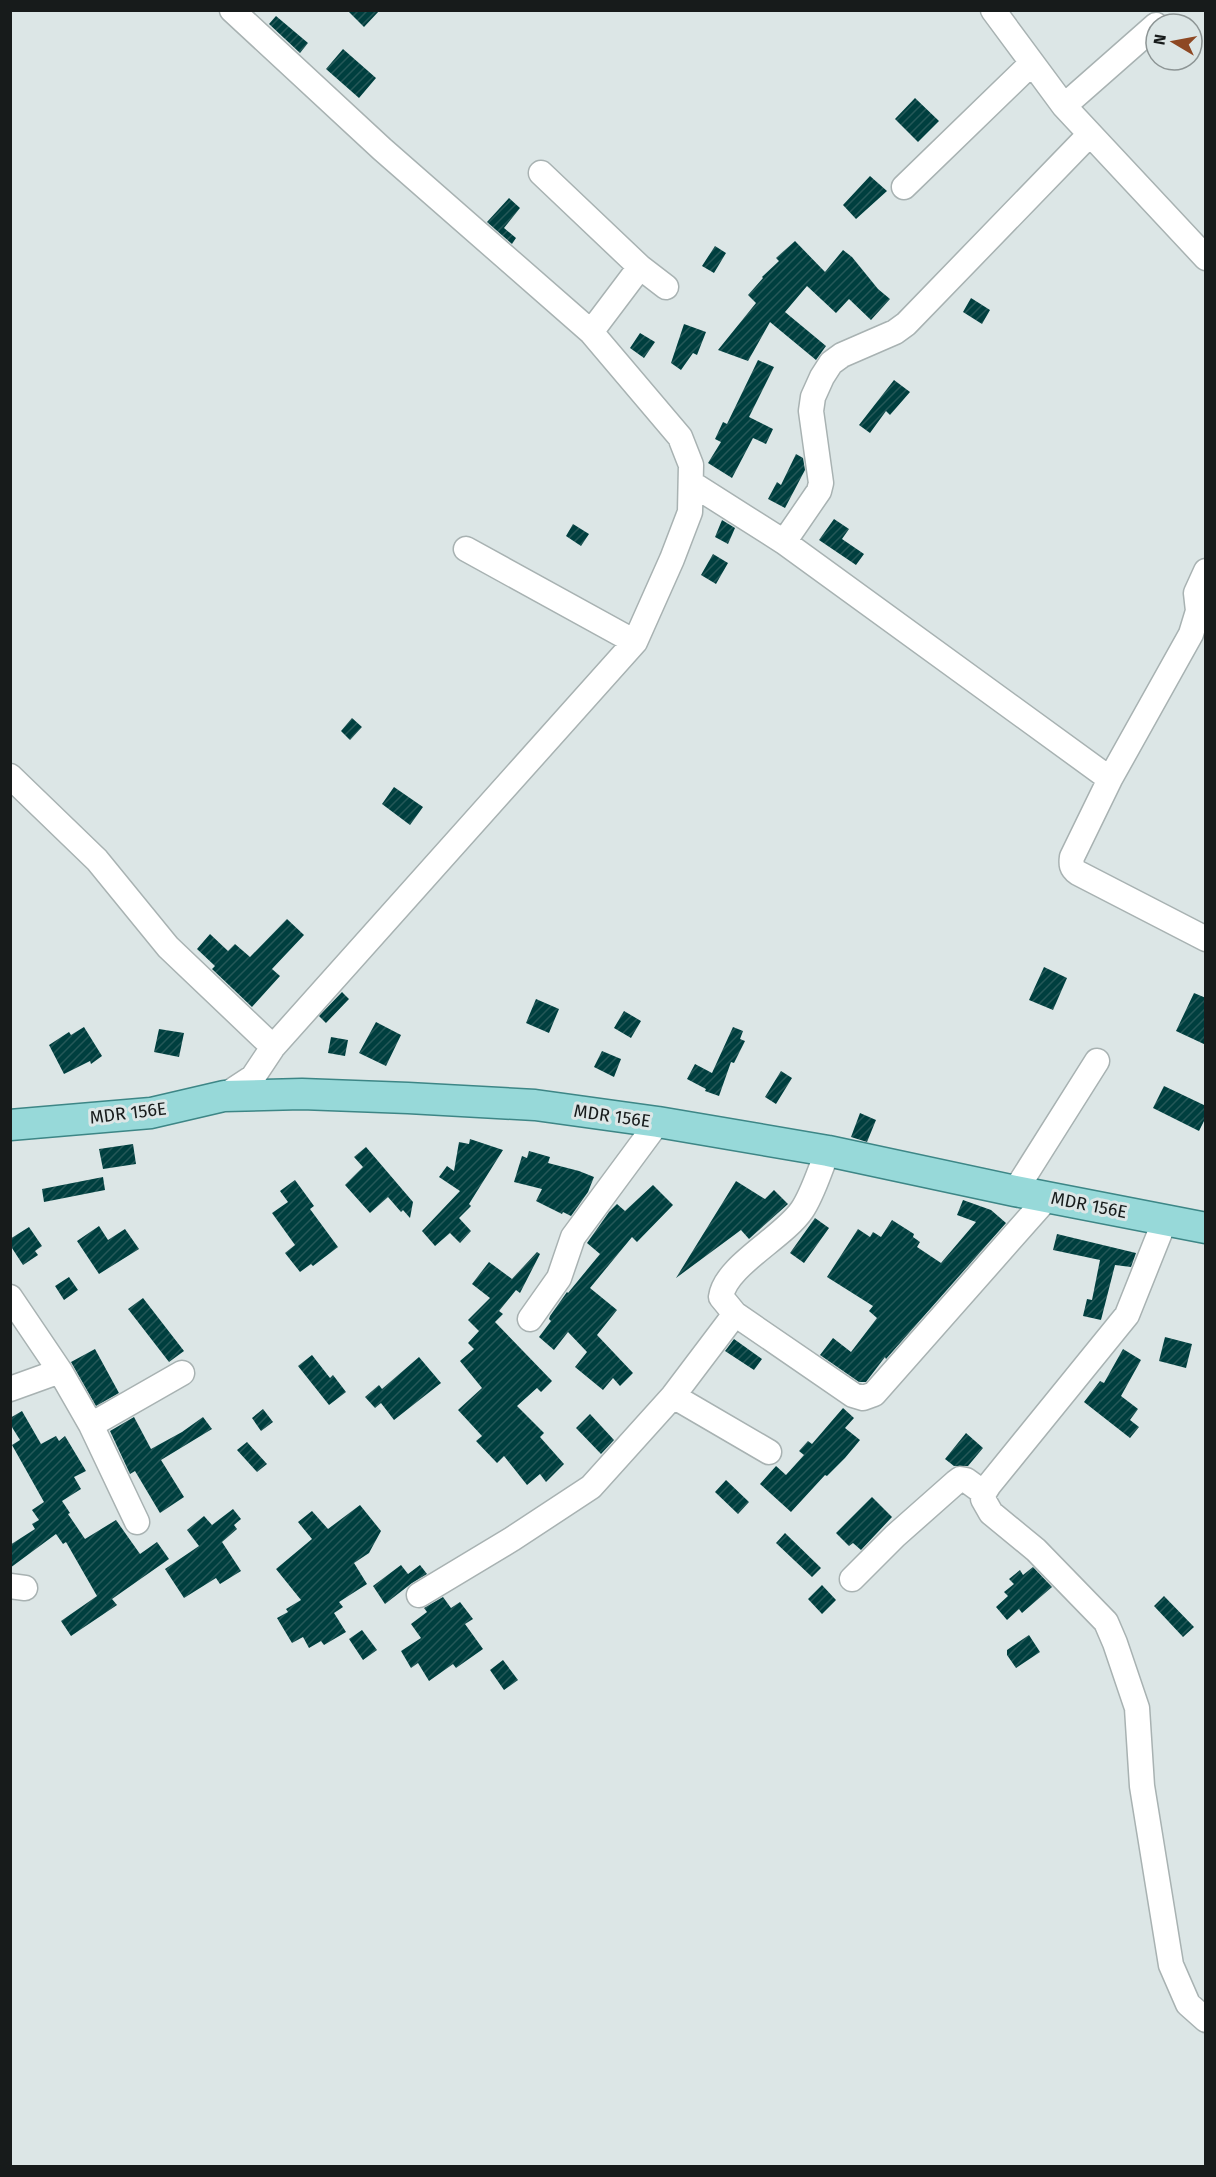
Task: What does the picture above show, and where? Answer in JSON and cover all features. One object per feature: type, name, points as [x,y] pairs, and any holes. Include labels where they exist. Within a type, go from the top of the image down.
[{"type":"main road","name":"MDR 156E","points":[[10,1125],[152,1113],[224,1096],[302,1094],[536,1106],[658,1122],[828,1150],[1015,1191],[1206,1227]]},
{"type":"street","points":[[224,1096],[254,1077],[273,1047],[634,642],[672,559],[690,512],[691,483],[691,465],[680,436],[591,332],[382,149],[232,10]]},
{"type":"street","points":[[993,10],[1064,105],[1206,258]]},
{"type":"street","points":[[1064,105],[1144,35]]},
{"type":"street","points":[[904,187],[1032,63]]},
{"type":"street","points":[[784,542],[819,491],[821,472],[811,424],[811,411],[813,397],[831,363],[842,355],[895,332],[906,324],[1090,134]]},
{"type":"street","points":[[541,173],[640,267],[666,287]]},
{"type":"street","points":[[591,332],[640,267]]},
{"type":"street","points":[[691,483],[784,542],[1110,779]]},
{"type":"street","points":[[466,549],[634,642]]},
{"type":"street","points":[[1206,571],[1196,593],[1198,610],[1191,634],[1110,779],[1072,857],[1073,869],[1206,939]]},
{"type":"street","points":[[10,776],[97,860],[168,947],[273,1047]]},
{"type":"street","points":[[1015,1191],[1097,1061]]},
{"type":"street","points":[[530,1319],[559,1278],[573,1237],[658,1122]]},
{"type":"street","points":[[828,1150],[802,1209],[788,1226],[730,1276],[722,1288],[721,1297],[735,1314],[853,1395],[863,1398],[874,1394],[1048,1197]]},
{"type":"street","points":[[1165,1220],[1127,1315],[984,1493],[984,1503],[992,1513],[1036,1550],[1106,1622],[1137,1708],[1142,1786],[1171,1965],[1188,2004],[1206,2020]]},
{"type":"street","points":[[10,1297],[60,1371],[91,1425],[138,1522]]},
{"type":"street","points":[[419,1594],[512,1539],[591,1487],[673,1396],[735,1314]]},
{"type":"street","points":[[10,1389],[60,1371]]},
{"type":"street","points":[[91,1425],[182,1373]]},
{"type":"street","points":[[673,1396],[769,1452]]},
{"type":"street","points":[[852,1579],[895,1536],[960,1479],[966,1480],[984,1493]]},
{"type":"building","points":[[347,10],[380,10],[364,27]]},
{"type":"building","points":[[276,16],[308,43],[300,53],[269,24]]},
{"type":"building","points":[[343,49],[376,78],[359,98],[326,69]]},
{"type":"building","points":[[915,98],[939,121],[918,142],[895,119]]},
{"type":"building","points":[[870,176],[887,191],[856,219],[843,205]]},
{"type":"building","points":[[509,198],[520,208],[504,228],[516,238],[512,244],[487,222]]},
{"type":"building","points":[[795,241],[825,272],[843,250],[890,299],[871,320],[849,299],[836,313],[807,286],[785,312],[826,346],[816,360],[770,322],[748,361],[718,350],[756,303],[748,295],[779,261],[776,258]]},
{"type":"building","points":[[715,246],[726,253],[714,273],[702,266]]},
{"type":"building","points":[[971,298],[990,310],[982,324],[963,312]]},
{"type":"building","points":[[684,324],[706,332],[697,355],[693,353],[681,370],[671,363]]},
{"type":"building","points":[[640,333],[655,342],[644,358],[630,348]]},
{"type":"building","points":[[758,360],[774,367],[749,417],[773,429],[766,444],[753,438],[732,478],[708,463],[721,442],[715,439],[723,422],[727,424]]},
{"type":"building","points":[[894,380],[910,392],[890,415],[886,411],[870,433],[859,425]]},
{"type":"building","points":[[796,454],[803,458],[805,470],[785,508],[768,499],[777,482],[781,485]]},
{"type":"building","points":[[834,519],[849,529],[842,539],[864,554],[856,565],[819,540]]},
{"type":"building","points":[[722,520],[735,528],[728,544],[715,537]]},
{"type":"building","points":[[573,524],[589,534],[581,546],[566,536]]},
{"type":"building","points":[[713,554],[728,563],[716,584],[701,575]]},
{"type":"building","points":[[352,718],[362,727],[350,740],[341,731]]},
{"type":"building","points":[[394,787],[423,807],[410,825],[382,804]]},
{"type":"building","points":[[287,919],[304,935],[272,969],[280,976],[252,1007],[212,969],[215,966],[197,949],[210,934],[228,951],[235,944],[250,957]]},
{"type":"building","points":[[1044,967],[1067,978],[1053,1010],[1029,1000]]},
{"type":"building","points":[[342,992],[349,999],[326,1023],[319,1016]]},
{"type":"building","points":[[1194,993],[1206,998],[1206,1045],[1176,1031]]},
{"type":"building","points":[[536,999],[559,1009],[549,1033],[526,1023]]},
{"type":"building","points":[[624,1011],[641,1021],[631,1038],[614,1028]]},
{"type":"building","points":[[376,1022],[401,1035],[386,1066],[359,1053]]},
{"type":"building","points":[[84,1027],[102,1056],[91,1064],[90,1061],[64,1074],[49,1045],[69,1032],[71,1035]]},
{"type":"building","points":[[733,1027],[743,1031],[740,1039],[745,1041],[734,1063],[731,1062],[719,1096],[705,1091],[706,1089],[687,1079],[695,1064],[712,1073]]},
{"type":"building","points":[[159,1029],[184,1033],[179,1057],[154,1052]]},
{"type":"building","points":[[331,1037],[348,1040],[345,1056],[328,1053]]},
{"type":"building","points":[[602,1051],[621,1059],[614,1077],[594,1067]]},
{"type":"building","points":[[781,1071],[792,1078],[776,1104],[765,1097]]},
{"type":"building","points":[[1164,1086],[1206,1106],[1206,1117],[1199,1131],[1153,1108]]},
{"type":"building","points":[[860,1113],[876,1120],[867,1142],[851,1137]]},
{"type":"building","points":[[470,1139],[503,1150],[469,1204],[471,1206],[459,1218],[471,1231],[460,1243],[450,1233],[435,1246],[422,1231],[460,1191],[439,1177],[447,1166],[454,1171],[459,1142],[469,1144]]},
{"type":"building","points":[[133,1144],[136,1164],[103,1169],[99,1149]]},
{"type":"building","points":[[366,1147],[413,1202],[410,1218],[403,1210],[401,1212],[388,1197],[370,1213],[345,1185],[363,1167],[354,1157]]},
{"type":"building","points":[[529,1151],[550,1157],[548,1163],[594,1177],[588,1192],[571,1216],[536,1201],[542,1189],[514,1182],[522,1156],[527,1158]]},
{"type":"building","points":[[103,1177],[105,1190],[44,1202],[42,1189]]},
{"type":"building","points":[[295,1180],[314,1206],[310,1209],[338,1247],[313,1266],[311,1264],[300,1272],[285,1253],[295,1245],[272,1213],[288,1202],[280,1191]]},
{"type":"building","points":[[736,1181],[765,1199],[774,1190],[788,1204],[749,1239],[741,1230],[676,1278]]},
{"type":"building","points":[[653,1185],[673,1205],[637,1242],[632,1237],[590,1288],[617,1310],[597,1335],[633,1373],[620,1386],[613,1378],[603,1390],[575,1367],[587,1352],[568,1332],[554,1350],[539,1337],[567,1292],[600,1254],[587,1243],[609,1212],[617,1204],[625,1211]]},
{"type":"building","points":[[963,1200],[991,1210],[1006,1223],[886,1359],[885,1357],[866,1382],[859,1382],[820,1355],[833,1338],[851,1352],[877,1318],[869,1311],[873,1306],[827,1277],[858,1229],[870,1237],[873,1232],[881,1237],[892,1220],[914,1234],[913,1237],[920,1242],[917,1247],[941,1263],[976,1222],[957,1215]]},
{"type":"building","points":[[815,1218],[829,1228],[804,1263],[790,1253]]},
{"type":"building","points":[[99,1226],[108,1240],[125,1229],[139,1249],[99,1274],[77,1241]]},
{"type":"building","points":[[29,1227],[42,1246],[35,1251],[38,1255],[23,1265],[10,1245],[10,1239]]},
{"type":"building","points":[[1057,1234],[1136,1253],[1131,1267],[1115,1265],[1101,1320],[1083,1316],[1087,1299],[1092,1300],[1100,1260],[1053,1250]]},
{"type":"building","points":[[537,1252],[540,1254],[520,1293],[516,1290],[499,1311],[503,1314],[495,1322],[552,1381],[541,1392],[537,1388],[517,1406],[544,1433],[540,1437],[564,1464],[546,1482],[540,1474],[527,1485],[504,1456],[497,1463],[476,1441],[482,1436],[458,1410],[482,1388],[460,1361],[474,1349],[468,1343],[479,1331],[468,1320],[490,1298],[472,1284],[489,1262],[512,1279]]},
{"type":"building","points":[[69,1277],[78,1290],[64,1300],[55,1286]]},
{"type":"building","points":[[143,1298],[184,1351],[169,1362],[128,1309]]},
{"type":"building","points":[[1165,1337],[1192,1344],[1186,1368],[1159,1361]]},
{"type":"building","points":[[734,1339],[762,1359],[754,1370],[725,1351]]},
{"type":"building","points":[[95,1349],[119,1393],[96,1406],[71,1362]]},
{"type":"building","points":[[1123,1349],[1141,1360],[1121,1396],[1138,1409],[1130,1420],[1139,1427],[1130,1438],[1084,1402],[1100,1381],[1104,1383]]},
{"type":"building","points":[[312,1355],[330,1378],[333,1375],[346,1392],[329,1405],[298,1366]]},
{"type":"building","points":[[419,1357],[441,1383],[394,1420],[381,1403],[375,1408],[365,1397],[379,1385],[382,1389]]},
{"type":"building","points":[[843,1408],[854,1418],[845,1428],[860,1440],[791,1512],[760,1484],[776,1466],[786,1475],[804,1455],[799,1451],[808,1441],[812,1444]]},
{"type":"building","points":[[263,1409],[273,1422],[261,1431],[252,1418]]},
{"type":"building","points":[[22,1411],[41,1444],[56,1436],[59,1441],[65,1436],[86,1471],[74,1477],[81,1489],[62,1501],[85,1539],[116,1520],[140,1554],[157,1542],[169,1559],[112,1599],[117,1605],[71,1636],[61,1621],[97,1596],[66,1542],[63,1544],[56,1534],[10,1568],[10,1545],[35,1529],[32,1524],[39,1520],[32,1510],[44,1502],[12,1445],[20,1440],[10,1424],[10,1418]]},
{"type":"building","points":[[590,1414],[614,1440],[601,1454],[576,1428]]},
{"type":"building","points":[[134,1417],[151,1449],[203,1417],[212,1429],[161,1460],[184,1497],[160,1513],[135,1471],[130,1474],[110,1431]]},
{"type":"building","points":[[966,1433],[983,1448],[968,1466],[954,1466],[945,1459]]},
{"type":"building","points":[[247,1442],[267,1464],[257,1472],[237,1450]]},
{"type":"building","points":[[726,1480],[749,1502],[738,1514],[715,1492]]},
{"type":"building","points":[[872,1497],[892,1517],[861,1550],[853,1543],[849,1546],[836,1533]]},
{"type":"building","points":[[360,1505],[381,1531],[369,1553],[354,1563],[367,1584],[339,1602],[343,1607],[334,1613],[346,1632],[324,1645],[321,1641],[309,1648],[303,1637],[292,1643],[277,1618],[301,1600],[276,1569],[312,1539],[298,1522],[312,1511],[328,1529]]},
{"type":"building","points":[[233,1509],[241,1519],[234,1525],[237,1529],[222,1542],[241,1571],[220,1584],[216,1578],[184,1598],[165,1569],[199,1546],[187,1530],[204,1516],[212,1525]]},
{"type":"building","points":[[785,1533],[821,1568],[812,1577],[776,1543]]},
{"type":"building","points":[[401,1565],[408,1574],[420,1565],[427,1574],[385,1604],[373,1586]]},
{"type":"building","points":[[1033,1567],[1052,1587],[1022,1613],[1019,1609],[1007,1620],[996,1607],[1008,1596],[1004,1592],[1014,1584],[1009,1579],[1020,1570],[1023,1575]]},
{"type":"building","points":[[822,1585],[836,1600],[822,1614],[808,1599]]},
{"type":"building","points":[[1164,1596],[1194,1627],[1183,1637],[1154,1606]]},
{"type":"building","points":[[443,1597],[451,1608],[460,1602],[473,1619],[465,1624],[483,1649],[456,1668],[453,1664],[429,1681],[418,1663],[411,1668],[401,1651],[421,1638],[411,1624],[427,1612],[424,1608]]},
{"type":"building","points":[[362,1630],[377,1650],[363,1660],[349,1639]]},
{"type":"building","points":[[1029,1635],[1040,1652],[1016,1668],[1007,1655],[1007,1650]]},
{"type":"building","points":[[503,1660],[518,1680],[504,1690],[490,1670]]}]
